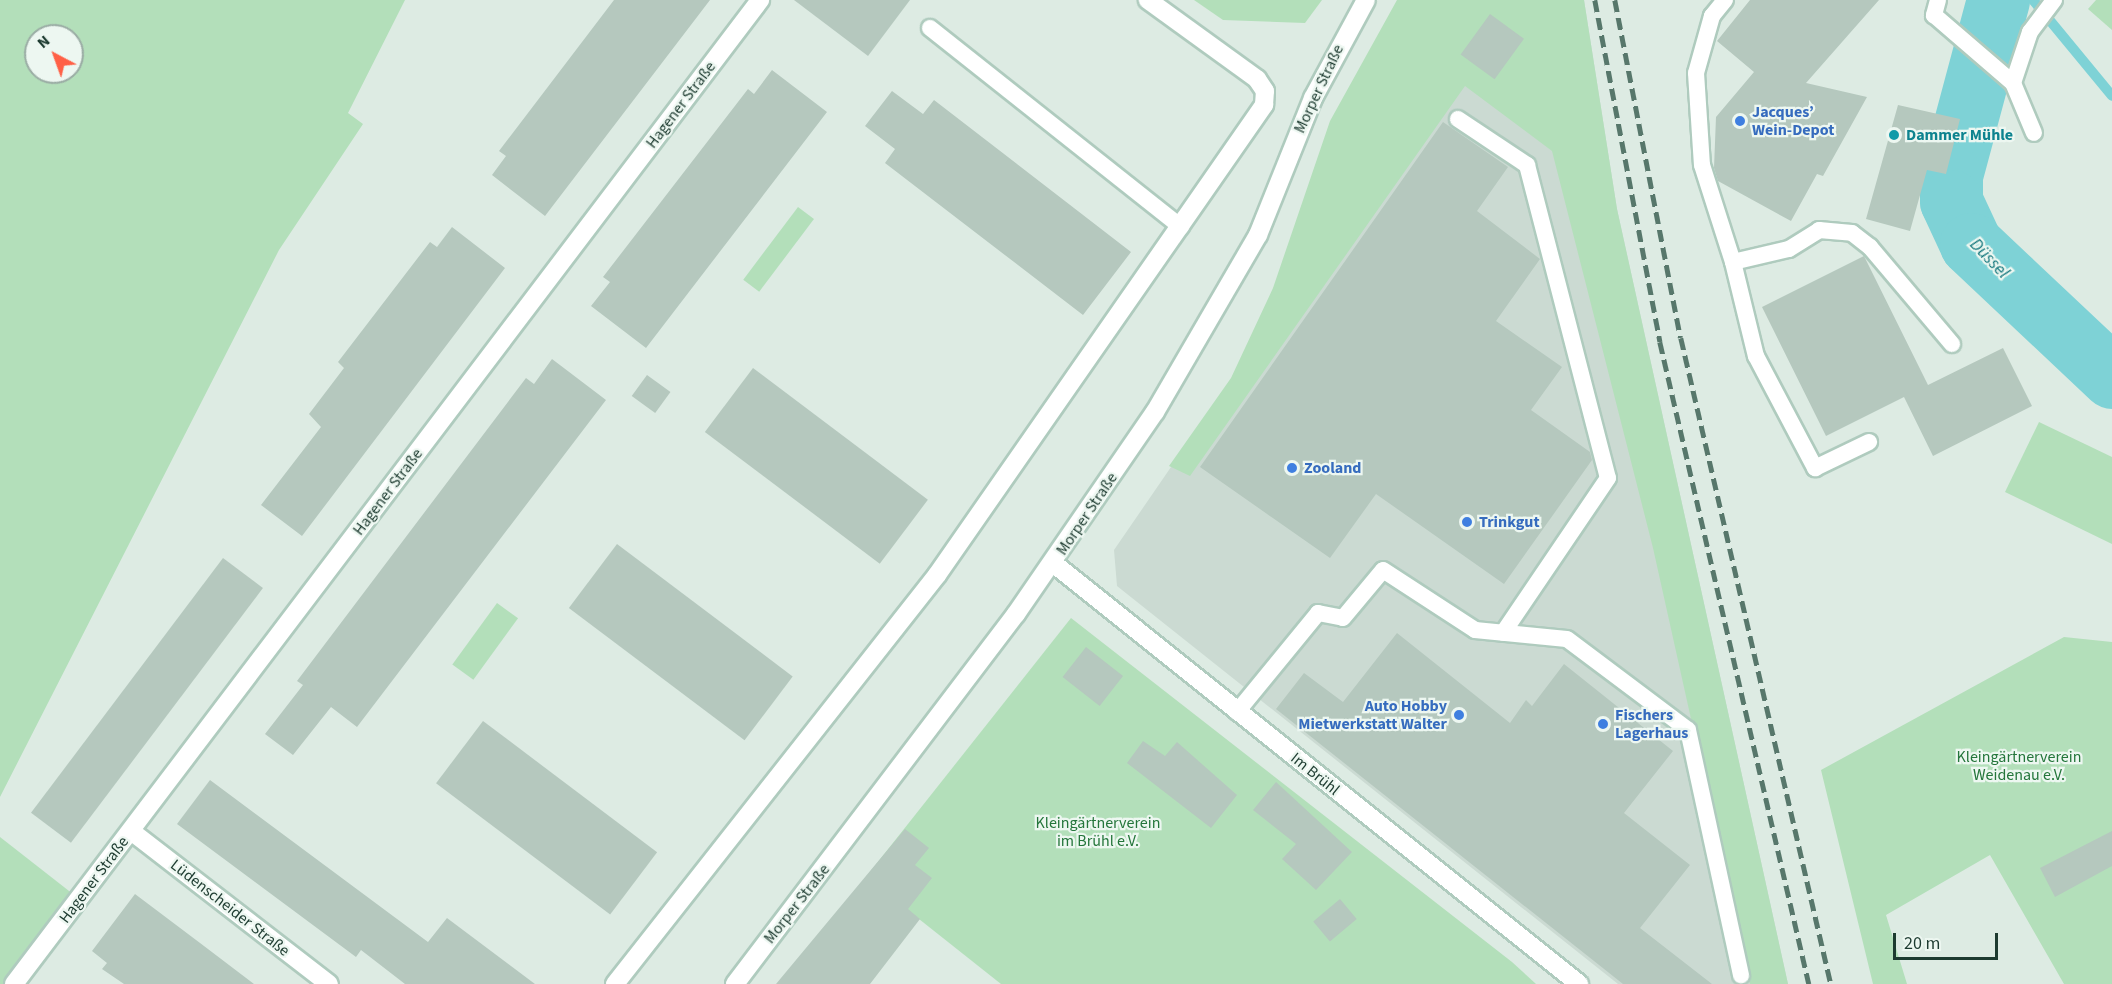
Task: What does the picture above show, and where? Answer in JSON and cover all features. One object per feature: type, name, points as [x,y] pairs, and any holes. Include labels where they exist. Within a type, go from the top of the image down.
[{"type":"street","name":"Hagener Straße","points":[[14,984],[760,0]]},
{"type":"street","points":[[615,984],[937,575],[1264,105],[1265,91],[1257,79],[1148,0]]},
{"type":"street","name":"Morper Straße","points":[[735,984],[1053,563],[1227,294],[1273,202],[1313,98],[1366,0]]},
{"type":"street","name":"Im Brühl","points":[[1053,563],[1579,984]]},
{"type":"street","name":"Lüdenscheider Straße","points":[[131,831],[329,984]]},
{"type":"lane","points":[[1725,0],[1712,16],[1696,73],[1702,165],[1733,262],[1756,356],[1815,468],[1869,442]]},
{"type":"lane","points":[[1938,0],[1935,15],[1999,69],[2013,84],[2034,133]]},
{"type":"lane","points":[[2013,84],[2030,32],[2054,0]]},
{"type":"lane","points":[[930,27],[1181,227]]},
{"type":"lane","points":[[1458,119],[1527,165],[1608,478],[1503,633]]},
{"type":"lane","points":[[1733,262],[1789,249],[1819,230],[1852,233],[1870,247],[1952,344]]},
{"type":"lane","points":[[1237,712],[1318,613],[1343,618],[1383,570],[1475,630],[1567,639],[1688,730],[1741,975]]},
{"type":"shaded area","points":[[1492,0],[1584,0],[1617,209],[1788,984],[1618,984],[1117,586],[1114,550]]},
{"type":"green space","points":[[0,0],[405,0],[348,113],[363,124],[279,250],[0,797]]},
{"type":"green space","points":[[1194,0],[1322,0],[1305,23],[1223,20]]},
{"type":"green space","points":[[1397,0],[1584,0],[1617,209],[1788,984],[1750,984],[1653,548],[1552,151],[1465,86],[1190,476],[1169,466],[1231,378],[1273,288],[1330,121]]},
{"type":"green space","points":[[2096,0],[2112,0],[2112,30],[2088,9]]},
{"type":"green space","points":[[798,207],[814,219],[759,292],[743,280]]},
{"type":"green space","points":[[2039,422],[2112,457],[2112,544],[2005,492]]},
{"type":"green space","points":[[497,603],[518,618],[473,680],[452,664]]},
{"type":"green space","name":"Kleingärtnerverein im Brühl e.V.","points":[[1071,618],[1512,962],[1536,984],[1001,984],[866,877]]},
{"type":"green space","name":"Kleingärtnerverein Weidenau e.V.","points":[[2064,637],[2112,642],[2112,984],[2064,984],[1990,855],[1886,915],[1907,984],[1873,984],[1821,770]]},
{"type":"green space","points":[[0,837],[78,898],[11,984],[0,984]]},
{"type":"water","points":[[1976,0],[2020,0],[1999,69],[1973,126],[1965,126],[1953,101]]},
{"type":"building","points":[[614,0],[710,0],[545,216],[492,175],[506,156],[499,151]]},
{"type":"building","points":[[794,0],[910,0],[868,56]]},
{"type":"building","points":[[1750,0],[1879,0],[1806,83],[1867,97],[1823,176],[1817,174],[1791,221],[1718,181],[1714,168],[1716,117],[1754,72],[1717,41]]},
{"type":"building","points":[[1490,14],[1524,39],[1495,79],[1461,54]]},
{"type":"building","points":[[772,70],[827,112],[646,348],[591,306],[610,282],[603,277],[748,89],[754,94]]},
{"type":"building","points":[[892,91],[923,114],[934,100],[1131,252],[1083,315],[885,163],[895,149],[865,126]]},
{"type":"building","points":[[1898,105],[1960,119],[1946,174],[1927,170],[1910,231],[1866,219]]},
{"type":"building","points":[[1443,122],[1508,167],[1477,211],[1540,259],[1496,321],[1562,367],[1531,410],[1590,452],[1592,460],[1504,584],[1376,494],[1330,558],[1200,467]]},
{"type":"building","points":[[452,227],[505,268],[302,536],[261,505],[321,427],[309,414],[344,368],[338,362],[430,242],[437,247]]},
{"type":"building","points":[[1864,256],[1928,385],[2003,348],[2032,406],[1933,456],[1904,397],[1826,436],[1762,307]]},
{"type":"building","points":[[552,359],[606,400],[357,727],[331,707],[293,755],[265,734],[303,685],[297,681],[526,378],[534,384]]},
{"type":"building","points":[[753,368],[928,500],[880,564],[705,432]]},
{"type":"building","points":[[647,375],[670,392],[655,413],[632,396]]},
{"type":"building","points":[[617,544],[793,676],[745,740],[569,608]]},
{"type":"building","points":[[223,558],[263,588],[71,843],[31,813]]},
{"type":"building","points":[[1397,633],[1510,723],[1526,700],[1532,706],[1564,664],[1673,751],[1624,813],[1690,865],[1640,928],[1712,984],[1623,984],[1276,709],[1304,673],[1343,702]]},
{"type":"building","points":[[1086,647],[1123,676],[1100,706],[1063,677]]},
{"type":"building","points":[[483,721],[657,852],[610,914],[436,783]]},
{"type":"building","points":[[1143,741],[1165,756],[1177,742],[1237,795],[1211,828],[1127,763]]},
{"type":"building","points":[[210,780],[428,942],[447,918],[535,984],[405,984],[361,950],[356,957],[177,824]]},
{"type":"building","points":[[1276,782],[1352,852],[1316,890],[1282,859],[1296,844],[1253,810]]},
{"type":"building","points":[[905,829],[929,848],[915,865],[932,878],[908,909],[920,919],[870,984],[776,984]]},
{"type":"building","points":[[2112,831],[2112,866],[2055,897],[2040,868]]},
{"type":"building","points":[[135,894],[254,984],[124,984],[102,969],[107,963],[92,951]]},
{"type":"building","points":[[1340,899],[1357,919],[1330,941],[1313,921]]},
{"type":"waterway","name":"Düssel","points":[[1998,0],[1951,176],[1951,201],[1971,244],[2112,377]]},
{"type":"waterway","name":"Düssel","points":[[2033,0],[2112,96]]},
{"type":"railway","points":[[1595,0],[1660,342],[1809,984]]},
{"type":"railway","points":[[1615,0],[1681,338],[1831,984]]},
{"type":"place","name":"Jacques’ Wein-Depot","points":[[1740,121]]},
{"type":"place","name":"Dammer Mühle","points":[[1894,135]]},
{"type":"place","name":"Zooland","points":[[1292,468]]},
{"type":"place","name":"Trinkgut","points":[[1467,522]]},
{"type":"place","name":"Auto Hobby Mietwerkstatt Walter","points":[[1459,715]]},
{"type":"place","name":"Fischers Lagerhaus","points":[[1603,724]]}]
